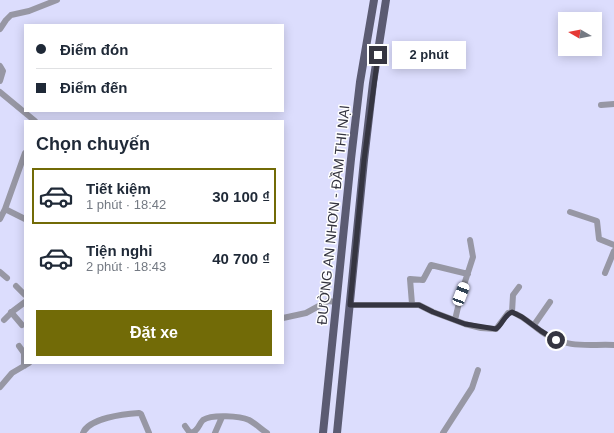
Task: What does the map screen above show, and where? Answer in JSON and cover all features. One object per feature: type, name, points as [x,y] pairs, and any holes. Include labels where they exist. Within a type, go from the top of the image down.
[{"type":"main road","name":"ĐƯỜNG AN NHƠN - ĐẦM THỊ NẠI","points":[[323,433],[350,159],[360,82],[374,0]]},
{"type":"main road","name":"ĐƯỜNG AN NHƠN - ĐẦM THỊ NẠI","points":[[337,433],[373,82],[386,0]]},
{"type":"street","points":[[0,29],[11,15],[29,11],[57,0]]},
{"type":"street","points":[[0,66],[3,71],[0,81]]},
{"type":"street","points":[[0,92],[24,112]]},
{"type":"street","points":[[601,105],[614,104]]},
{"type":"street","points":[[24,112],[34,120]]},
{"type":"street","points":[[0,219],[24,156]]},
{"type":"street","points":[[5,209],[24,218]]},
{"type":"street","points":[[570,212],[597,221],[599,239],[614,245]]},
{"type":"street","points":[[455,320],[461,294],[473,257],[470,240]]},
{"type":"street","points":[[605,273],[614,252]]},
{"type":"street","points":[[412,304],[410,280],[423,280],[431,265],[468,274]]},
{"type":"street","points":[[0,272],[7,278]]},
{"type":"street","points":[[16,286],[24,294]]},
{"type":"street","points":[[512,312],[512,297],[519,287]]},
{"type":"street","points":[[284,318],[306,313],[328,301],[336,302]]},
{"type":"street","points":[[534,325],[550,302]]},
{"type":"street","points":[[4,320],[11,312],[24,303]]},
{"type":"street","points":[[350,305],[419,305],[433,312],[472,326],[496,329],[504,318],[512,312]]},
{"type":"street","points":[[11,312],[22,325]]},
{"type":"street","points":[[512,312],[534,325],[545,334],[568,344],[579,346],[614,344]]},
{"type":"street","points":[[19,346],[24,352]]},
{"type":"street","points":[[0,387],[12,373],[27,364]]},
{"type":"street","points":[[443,433],[472,388],[478,370]]},
{"type":"street","points":[[83,433],[86,427],[94,423],[124,414],[139,413],[141,414],[149,433]]},
{"type":"street","points":[[215,433],[222,417]]},
{"type":"street","points":[[185,426],[191,433],[197,431],[202,421],[222,417],[248,420],[267,433]]},
{"type":"route","points":[[378,55],[373,82],[364,160],[350,305],[419,305],[465,324],[481,328],[496,329],[499,328],[504,318],[512,312],[556,340]]}]
